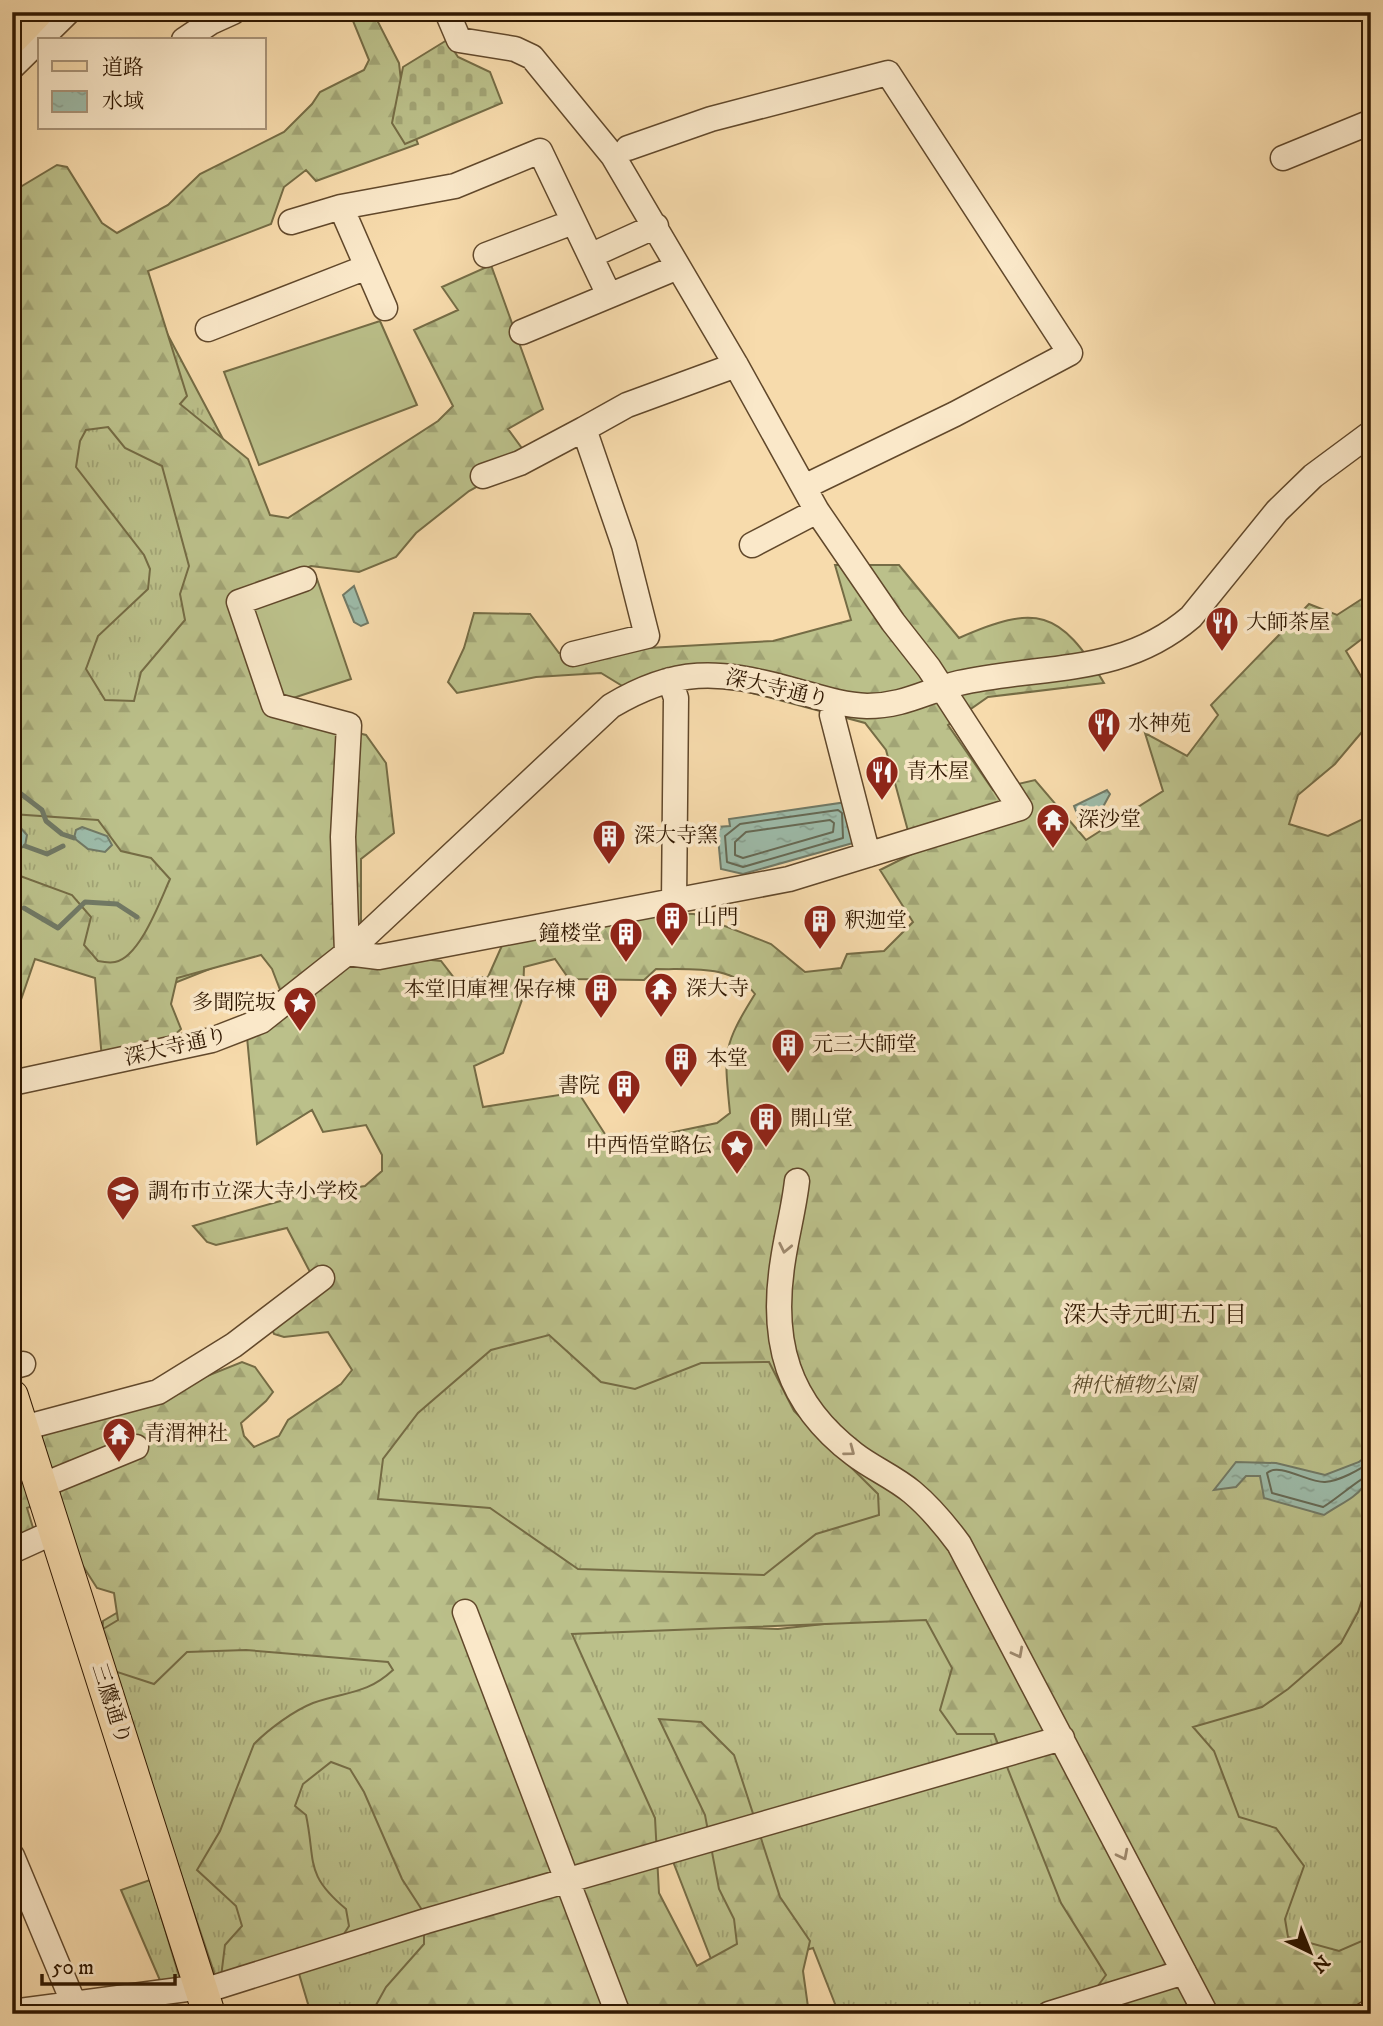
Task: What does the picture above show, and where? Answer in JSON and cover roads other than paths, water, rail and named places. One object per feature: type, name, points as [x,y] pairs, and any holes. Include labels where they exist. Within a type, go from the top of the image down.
[{"type":"highway","points":[[12,36],[36,12]]},
{"type":"main road","name":"三鷹通り","points":[[12,1396],[208,1996]]},
{"type":"street","points":[[41,38],[68,12]]},
{"type":"street","points":[[187,38],[211,22],[233,12]]},
{"type":"street","points":[[304,579],[240,602],[274,705],[349,725],[343,836],[346,953],[379,957],[789,879],[1020,808],[943,690],[817,511],[736,365],[613,156],[532,57],[515,49],[459,40],[447,12]]},
{"type":"street","points":[[12,66],[38,41]]},
{"type":"street","points":[[628,148],[711,119],[888,72],[1070,354],[967,408],[804,487]]},
{"type":"street","points":[[1283,158],[1371,122]]},
{"type":"street","points":[[291,222],[341,207],[455,186],[540,151],[609,295]]},
{"type":"street","points":[[341,207],[385,308]]},
{"type":"street","points":[[486,255],[573,222]]},
{"type":"street","points":[[592,255],[656,226]]},
{"type":"street","points":[[208,329],[367,267]]},
{"type":"street","points":[[522,332],[678,267]]},
{"type":"street","points":[[483,476],[520,463],[627,405],[736,365]]},
{"type":"street","points":[[573,654],[647,636],[624,545],[584,429]]},
{"type":"street","name":"深大寺通り","points":[[12,1083],[236,1033],[279,1008],[346,953],[611,706],[638,690],[670,680],[712,674],[738,676],[841,704],[899,704],[958,684],[1103,662],[1142,649],[1168,635],[1206,600],[1254,537],[1304,484],[1371,433]]},
{"type":"street","points":[[752,545],[817,511]]},
{"type":"street","points":[[670,680],[676,698],[674,903]]},
{"type":"street","points":[[832,715],[869,855]]},
{"type":"street","points":[[797,1181],[783,1260],[779,1315],[779,1337],[796,1390],[829,1434],[912,1492],[946,1527],[978,1577],[1206,2014]]},
{"type":"street","points":[[23,1428],[158,1392],[234,1345],[321,1278]]},
{"type":"street","points":[[52,1481],[136,1447]]},
{"type":"street","points":[[12,1551],[56,1531]]},
{"type":"street","points":[[465,1612],[618,2014]]},
{"type":"street","points":[[12,2012],[74,2004],[208,1996],[568,1880],[1062,1738]]},
{"type":"street","points":[[12,1856],[74,2004]]},
{"type":"street","points":[[1049,2014],[1184,1972]]},
{"type":"street","points":[[1366,2014],[1371,2011]]},
{"type":"water","points":[[354,586],[368,623],[361,626],[354,622],[343,595]]},
{"type":"water","points":[[1107,790],[1110,794],[1097,818],[1081,824],[1074,806]]},
{"type":"water","points":[[847,802],[853,843],[743,874],[721,869],[717,827],[730,826],[729,819]]},
{"type":"water","points":[[12,824],[19,826],[27,835],[25,846],[12,852]]},
{"type":"water","points":[[82,827],[107,836],[112,845],[105,852],[88,849],[74,838],[76,830]]},
{"type":"water","points":[[1371,1452],[1365,1484],[1353,1497],[1324,1515],[1264,1498],[1260,1476],[1246,1476],[1236,1487],[1214,1490],[1236,1462],[1276,1463],[1325,1475],[1359,1462]]},
{"type":"waterway","points":[[12,787],[42,810],[46,821],[62,834],[74,838]]},
{"type":"waterway","points":[[25,846],[47,854],[63,846]]},
{"type":"waterway","points":[[24,908],[58,928],[85,902],[117,904],[137,917]]},
{"type":"place","name":"大師茶屋","points":[[1222,653]]},
{"type":"place","name":"水神苑","points":[[1104,754]]},
{"type":"place","name":"青木屋","points":[[882,802]]},
{"type":"place","name":"深沙堂","points":[[1053,850]]},
{"type":"place","name":"深大寺窯","points":[[609,866]]},
{"type":"place","name":"山門","points":[[672,948]]},
{"type":"place","name":"釈迦堂","points":[[820,951]]},
{"type":"place","name":"鐘楼堂","points":[[626,964]]},
{"type":"place","name":"深大寺","points":[[661,1019]]},
{"type":"place","name":"本堂旧庫裡 保存棟","points":[[601,1020]]},
{"type":"place","name":"多聞院坂","points":[[300,1033]]},
{"type":"place","name":"元三大師堂","points":[[788,1075]]},
{"type":"place","name":"本堂","points":[[681,1089]]},
{"type":"place","name":"書院","points":[[624,1116]]},
{"type":"place","name":"開山堂","points":[[766,1149]]},
{"type":"place","name":"中西悟堂略伝","points":[[737,1176]]},
{"type":"place","name":"調布市立深大寺小学校","points":[[123,1222]]},
{"type":"place","name":"青渭神社","points":[[119,1464]]},
{"type":"district","name":"深大寺元町五丁目","points":[[1155,1315]]},
{"type":"park label","name":"神代植物公園","points":[[1133,1386]]}]
